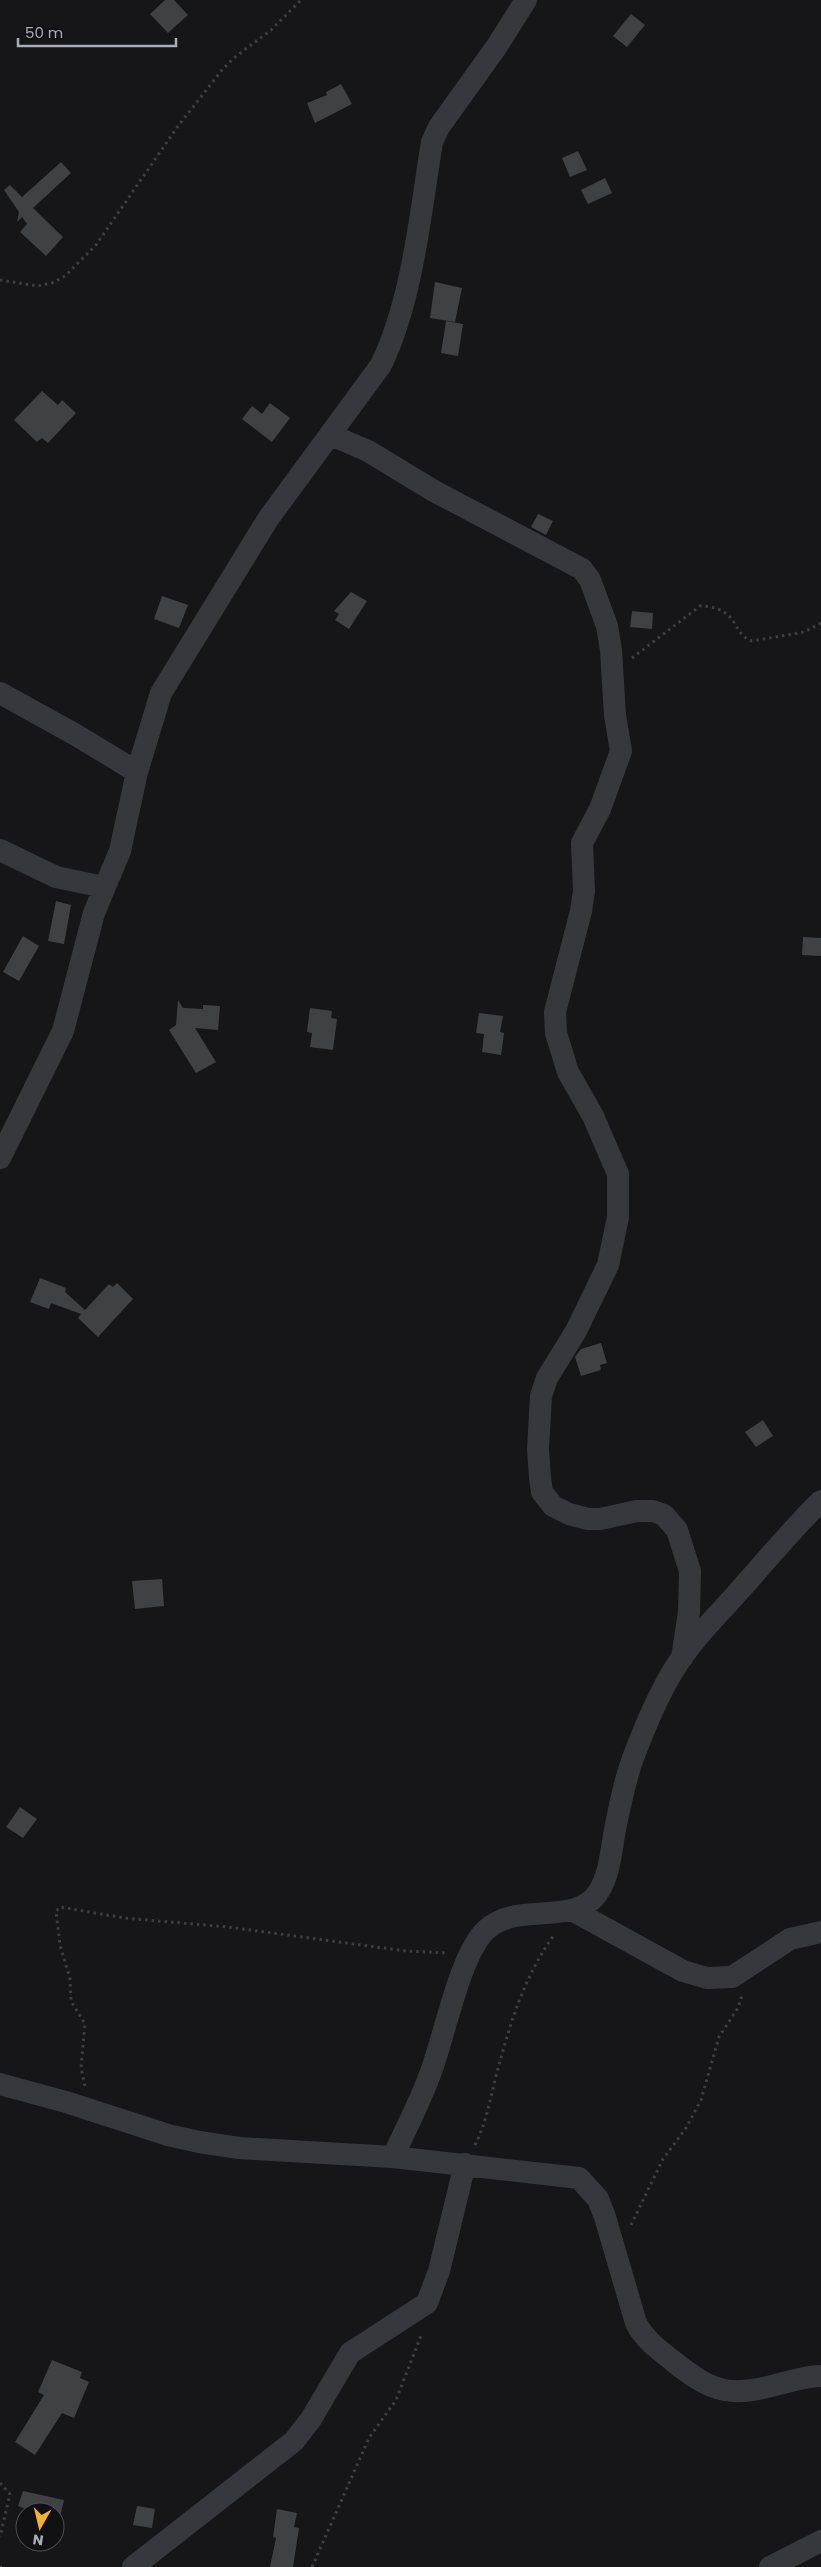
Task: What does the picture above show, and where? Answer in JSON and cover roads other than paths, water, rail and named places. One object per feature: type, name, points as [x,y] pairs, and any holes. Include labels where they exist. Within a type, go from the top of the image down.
[{"type":"street","points":[[0,1158],[63,1031],[87,937],[104,887],[120,851],[137,772],[153,714],[166,685],[268,520],[381,365],[394,338],[404,301],[432,142],[438,127],[497,46],[519,2]]},
{"type":"street","points":[[331,435],[368,451],[434,490],[582,569],[590,580],[607,626],[614,684],[615,715],[621,752],[600,808],[582,843],[584,891],[581,911],[555,1012],[556,1033],[568,1072],[593,1116],[618,1174],[618,1217],[608,1265],[576,1331],[547,1378],[541,1396],[538,1449],[540,1478],[542,1492],[553,1506],[569,1514],[588,1519],[600,1519],[637,1511],[653,1511],[664,1515],[677,1530],[690,1571],[689,1612],[682,1658]]},
{"type":"street","points":[[0,693],[76,734],[137,772]]},
{"type":"street","points":[[0,850],[56,877],[104,887]]},
{"type":"street","points":[[393,2157],[429,2078],[459,1984],[473,1948],[485,1931],[499,1920],[526,1914],[572,1910],[588,1905],[599,1892],[606,1876],[623,1793],[634,1758],[654,1710],[682,1658],[790,1532],[821,1501]]},
{"type":"street","points":[[572,1910],[683,1971],[707,1978],[732,1977],[790,1939],[821,1932]]},
{"type":"street","points":[[0,2084],[93,2110],[168,2135],[200,2142],[239,2148],[393,2157],[579,2178],[598,2199],[640,2331],[657,2348],[699,2382],[719,2390],[737,2392],[757,2390],[821,2376]]},
{"type":"street","points":[[133,2567],[294,2442],[311,2419],[350,2353],[427,2302],[439,2271],[465,2164]]},
{"type":"street","points":[[770,2567],[821,2541]]}]
